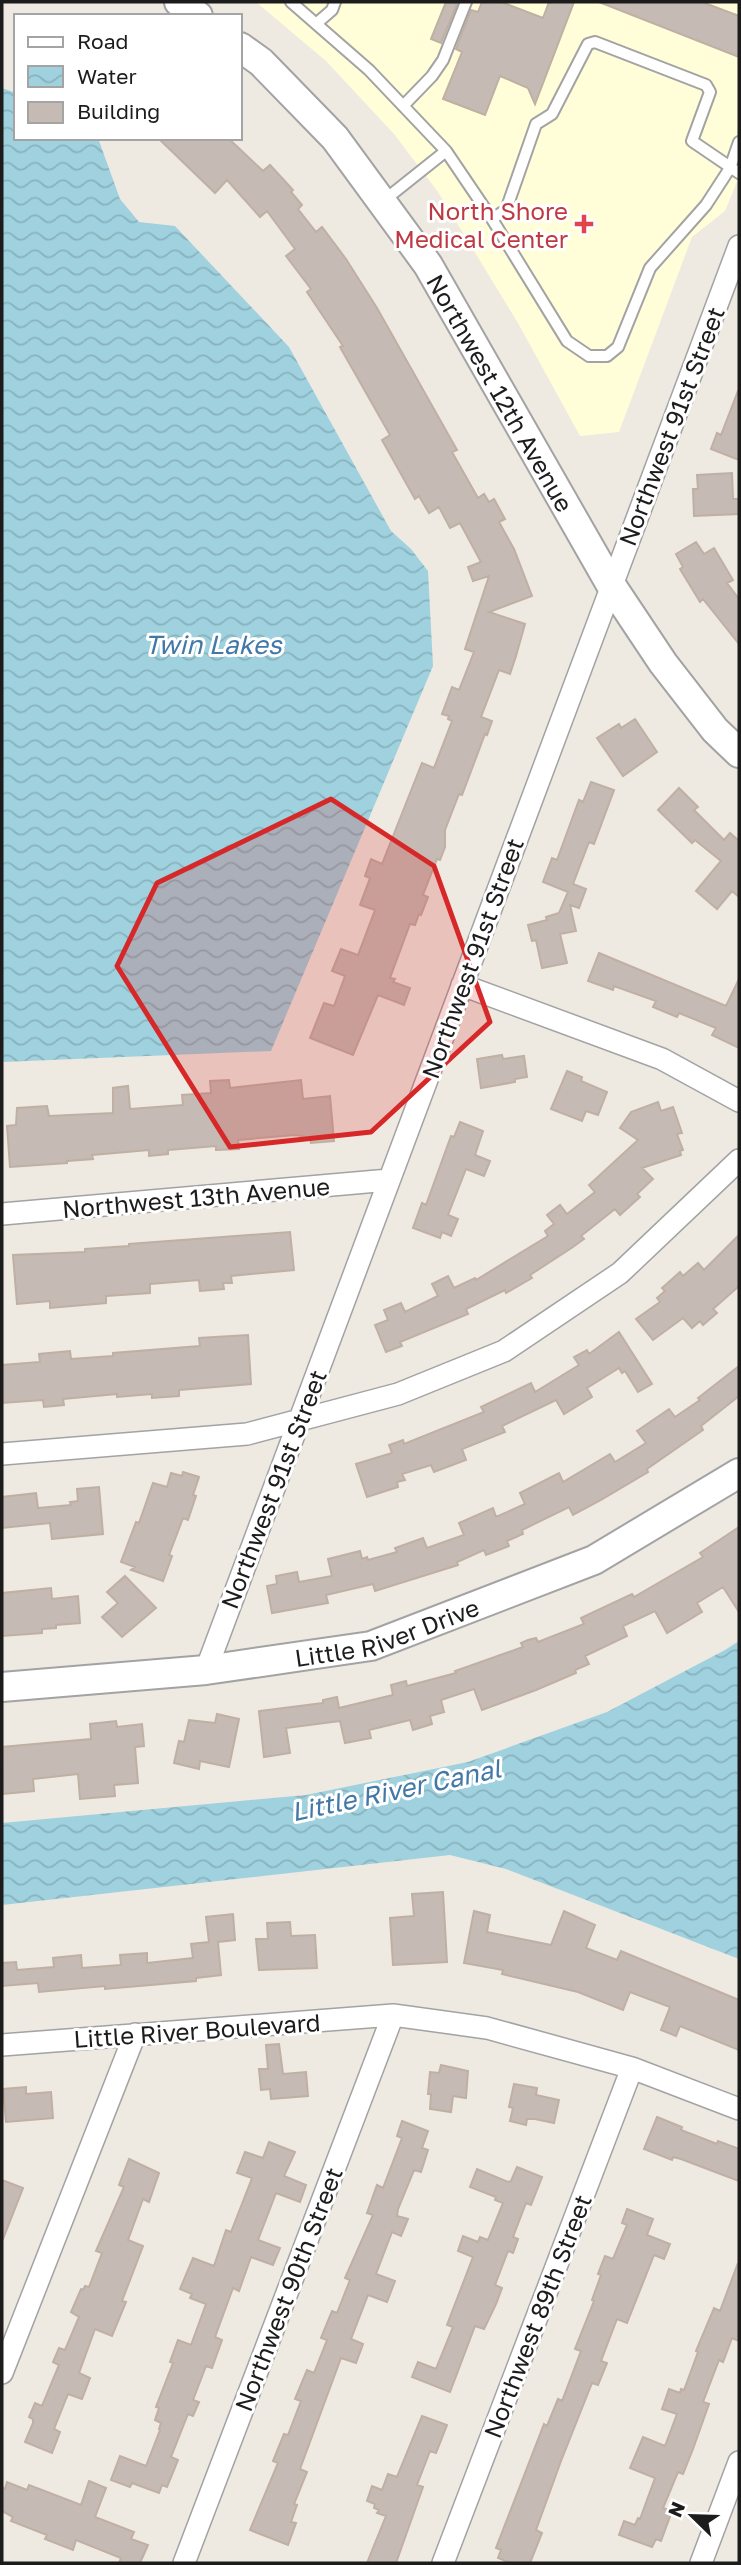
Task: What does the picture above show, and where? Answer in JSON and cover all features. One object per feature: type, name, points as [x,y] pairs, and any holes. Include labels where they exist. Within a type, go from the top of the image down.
[{"type":"street","points":[[179,2],[195,14]]},
{"type":"street","name":"Northwest 12th Avenue","points":[[242,48],[261,62],[335,138],[428,265],[611,584],[663,663],[715,730],[739,753]]},
{"type":"street","name":"Northwest 91st Street","points":[[206,1670],[739,246]]},
{"type":"street","points":[[463,985],[662,1059],[739,1101]]},
{"type":"street","points":[[2,1454],[247,1434],[398,1394],[504,1351],[620,1273],[739,1160]]},
{"type":"street","name":"Northwest 13th Avenue","points":[[2,1214],[389,1180]]},
{"type":"street","name":"Little River Drive","points":[[2,1687],[206,1670],[371,1646],[594,1560],[739,1473]]},
{"type":"street","name":"Little River Boulevard","points":[[2,2045],[393,2015],[486,2028],[632,2068],[739,2109]]},
{"type":"street","name":"Northwest 90th Street","points":[[184,2563],[393,2015]]},
{"type":"street","points":[[2,2373],[135,2034]]},
{"type":"street","name":"Northwest 89th Street","points":[[443,2563],[632,2068]]},
{"type":"street","points":[[701,2563],[739,2462]]},
{"type":"lane","points":[[291,2],[369,70],[446,151],[492,219],[567,341],[589,356],[607,356],[618,347],[650,268],[735,170],[739,142]]},
{"type":"lane","points":[[317,23],[332,10],[335,2]]},
{"type":"lane","points":[[403,106],[432,76],[443,60],[466,2]]},
{"type":"lane","points":[[492,219],[506,210],[536,124],[552,114],[587,44],[595,42],[706,85],[710,92],[692,141],[735,170]]},
{"type":"lane","points":[[382,202],[446,151]]},
{"type":"highlighted area","points":[[331,799],[434,866],[490,1022],[371,1132],[230,1147],[117,966],[157,883]]},
{"type":"shaded area","name":"North Shore Medical Center","points":[[256,2],[739,2],[739,177],[725,211],[692,237],[619,432],[580,436],[518,323],[438,192],[394,134],[326,61]]},
{"type":"water","name":"Twin Lakes","points":[[2,88],[14,92],[14,140],[99,140],[120,199],[139,222],[175,226],[289,347],[391,531],[411,549],[428,571],[433,666],[271,1051],[2,1062]]},
{"type":"water","name":"Little River Canal","points":[[739,1641],[739,1959],[506,1869],[450,1855],[2,1905],[2,1823],[306,1795],[468,1762],[607,1712]]},
{"type":"building","points":[[446,2],[457,4],[441,43],[431,39]]},
{"type":"building","points":[[482,2],[501,2],[543,18],[549,2],[574,2],[535,104],[528,88],[500,76],[485,115],[443,99],[462,52],[456,49],[471,10],[478,12]]},
{"type":"building","points":[[599,2],[702,2],[739,16],[739,57]]},
{"type":"building","points":[[160,140],[230,140],[263,171],[270,165],[293,190],[291,192],[302,205],[298,209],[316,232],[322,227],[377,308],[457,450],[452,452],[478,498],[484,494],[489,502],[494,499],[505,519],[499,522],[514,549],[532,596],[489,612],[525,624],[516,656],[510,674],[499,670],[481,717],[492,721],[445,830],[445,847],[440,860],[437,859],[423,895],[428,897],[421,915],[419,914],[415,925],[410,924],[390,978],[395,979],[393,982],[410,988],[404,1005],[378,995],[353,1055],[310,1038],[324,1003],[334,1006],[345,976],[332,971],[341,949],[358,955],[375,910],[360,905],[370,878],[365,876],[371,859],[382,864],[422,763],[434,768],[452,721],[448,719],[449,716],[442,714],[452,687],[459,690],[474,652],[465,649],[489,576],[473,581],[468,567],[481,562],[460,523],[450,528],[439,507],[429,513],[419,496],[415,499],[382,440],[390,435],[340,347],[343,346],[307,292],[311,289],[286,256],[295,249],[267,211],[260,217],[227,180],[215,193]]},
{"type":"building","points":[[738,391],[739,460],[711,449],[717,433],[721,435]]},
{"type":"building","points":[[732,473],[733,499],[739,499],[739,514],[694,516],[693,489],[698,489],[697,475]]},
{"type":"building","points":[[696,542],[704,554],[714,548],[733,580],[727,583],[739,599],[739,644],[703,599],[700,602],[680,569],[683,567],[676,554]]},
{"type":"building","points":[[635,719],[657,752],[623,776],[597,738],[619,724],[621,728]]},
{"type":"building","points":[[591,782],[614,790],[594,844],[589,842],[573,884],[586,889],[579,908],[570,905],[576,931],[560,934],[567,963],[542,968],[536,940],[532,941],[528,925],[547,920],[546,917],[559,913],[568,892],[543,882],[552,858],[557,860],[579,800],[583,802]]},
{"type":"building","points":[[679,788],[698,807],[694,810],[724,840],[730,833],[739,841],[739,897],[732,891],[717,909],[696,891],[721,861],[695,840],[692,843],[658,810]]},
{"type":"building","points":[[599,953],[726,1006],[739,979],[739,1048],[712,1035],[716,1028],[679,1013],[677,1017],[653,1007],[656,1001],[614,986],[613,990],[588,981]]},
{"type":"building","points":[[502,1055],[503,1059],[524,1056],[527,1077],[481,1088],[477,1059]]},
{"type":"building","points":[[567,1071],[582,1077],[581,1081],[607,1092],[598,1115],[586,1111],[582,1121],[551,1109]]},
{"type":"building","points":[[229,1080],[230,1088],[301,1080],[303,1099],[330,1096],[334,1141],[311,1143],[310,1139],[303,1140],[302,1136],[295,1135],[238,1140],[239,1149],[216,1150],[216,1146],[168,1150],[168,1154],[149,1156],[149,1150],[92,1155],[93,1159],[67,1163],[10,1167],[7,1126],[16,1125],[17,1108],[47,1106],[49,1116],[113,1113],[113,1088],[128,1086],[130,1109],[183,1105],[182,1095],[211,1093],[210,1081]]},
{"type":"building","points":[[658,1102],[661,1111],[673,1107],[682,1133],[677,1134],[683,1150],[680,1151],[681,1155],[642,1168],[653,1179],[637,1194],[640,1197],[620,1215],[615,1209],[581,1236],[584,1239],[530,1275],[532,1278],[506,1293],[505,1290],[466,1309],[468,1314],[400,1342],[402,1346],[386,1352],[375,1325],[388,1320],[384,1310],[401,1303],[405,1312],[438,1296],[432,1284],[448,1276],[454,1288],[475,1278],[476,1280],[548,1236],[545,1231],[554,1224],[547,1215],[560,1205],[567,1214],[595,1192],[589,1185],[638,1140],[620,1128],[631,1112]]},
{"type":"building","points":[[460,1122],[483,1131],[475,1155],[490,1161],[484,1176],[466,1169],[448,1215],[458,1219],[451,1236],[442,1232],[440,1238],[413,1228],[422,1203],[426,1205],[451,1136],[454,1137]]},
{"type":"building","points":[[290,1232],[294,1270],[231,1276],[232,1283],[223,1283],[224,1289],[200,1291],[199,1280],[150,1284],[150,1293],[106,1296],[106,1303],[50,1308],[50,1301],[17,1304],[13,1255],[85,1252],[85,1249],[129,1244]]},
{"type":"building","points":[[739,1235],[739,1286],[713,1309],[717,1313],[703,1325],[700,1321],[692,1328],[683,1318],[653,1340],[636,1319],[660,1302],[657,1298],[665,1291],[662,1288],[680,1272],[683,1276],[698,1263],[704,1270]]},
{"type":"building","points":[[619,1332],[652,1384],[638,1392],[625,1371],[622,1373],[619,1368],[587,1388],[592,1397],[564,1414],[556,1400],[502,1426],[505,1432],[462,1449],[466,1460],[434,1472],[431,1465],[402,1474],[405,1480],[397,1482],[398,1487],[367,1497],[356,1464],[392,1453],[389,1445],[403,1440],[404,1444],[484,1412],[481,1407],[531,1383],[535,1392],[579,1365],[574,1357],[587,1350],[589,1354]]},
{"type":"building","points":[[248,1335],[251,1384],[179,1390],[179,1396],[152,1398],[152,1394],[117,1397],[117,1394],[63,1399],[64,1405],[44,1407],[43,1400],[2,1403],[2,1365],[40,1362],[39,1354],[70,1351],[71,1359],[113,1356],[113,1353],[200,1346],[199,1338]]},
{"type":"building","points":[[739,1366],[739,1396],[701,1426],[703,1430],[647,1469],[648,1472],[573,1515],[569,1507],[522,1530],[523,1534],[507,1541],[509,1546],[486,1555],[484,1550],[457,1562],[458,1565],[375,1591],[373,1584],[326,1595],[328,1603],[272,1613],[267,1586],[277,1584],[276,1576],[297,1572],[299,1582],[332,1576],[328,1559],[360,1551],[362,1559],[367,1557],[368,1560],[397,1552],[395,1548],[423,1538],[427,1548],[464,1535],[459,1523],[493,1508],[496,1517],[525,1504],[520,1493],[559,1473],[563,1482],[610,1454],[615,1462],[646,1443],[637,1431],[669,1409],[675,1417],[700,1400],[698,1398]]},
{"type":"building","points":[[183,1472],[199,1477],[193,1495],[196,1496],[188,1520],[183,1518],[169,1555],[172,1556],[163,1581],[131,1570],[135,1567],[121,1562],[153,1483],[167,1487],[171,1473],[182,1476]]},
{"type":"building","points":[[99,1487],[103,1534],[52,1539],[50,1523],[2,1528],[2,1497],[36,1493],[38,1508],[71,1505],[70,1502],[78,1501],[77,1489]]},
{"type":"building","points":[[739,1527],[739,1612],[723,1587],[697,1603],[702,1612],[667,1633],[655,1611],[623,1626],[627,1636],[585,1656],[589,1664],[575,1670],[576,1673],[482,1710],[474,1689],[441,1700],[444,1712],[430,1716],[432,1724],[413,1730],[410,1720],[369,1730],[371,1738],[345,1743],[340,1721],[286,1728],[290,1753],[264,1757],[259,1711],[323,1703],[323,1700],[337,1697],[339,1708],[393,1695],[391,1685],[406,1681],[407,1686],[456,1673],[455,1671],[523,1647],[521,1643],[528,1640],[536,1638],[538,1642],[584,1624],[581,1618],[632,1594],[634,1597],[703,1557],[700,1553]]},
{"type":"building","points":[[125,1576],[156,1608],[122,1637],[102,1617],[118,1603],[107,1592]]},
{"type":"building","points":[[51,1588],[52,1599],[78,1596],[80,1623],[56,1625],[56,1628],[42,1629],[42,1633],[2,1636],[2,1593]]},
{"type":"building","points":[[217,1714],[239,1719],[229,1767],[200,1761],[199,1769],[174,1763],[179,1741],[184,1742],[189,1720],[215,1723]]},
{"type":"building","points":[[116,1721],[117,1727],[142,1724],[144,1746],[135,1747],[138,1783],[114,1785],[115,1796],[80,1799],[78,1774],[33,1779],[34,1791],[3,1794],[2,1747],[91,1739],[90,1724]]},
{"type":"building","points":[[443,1892],[447,1962],[393,1965],[390,1918],[414,1916],[412,1894]]},
{"type":"building","points":[[474,1911],[490,1915],[487,1932],[551,1945],[564,1911],[595,1925],[586,1948],[617,1960],[621,1951],[739,2000],[739,2050],[680,2026],[676,2036],[661,2030],[670,2007],[630,1992],[623,2010],[578,1992],[502,1974],[503,1970],[464,1963]]},
{"type":"building","points":[[233,1914],[235,1940],[218,1942],[221,1975],[196,1978],[196,1981],[105,1989],[105,1986],[39,1992],[38,1983],[2,1986],[2,1963],[16,1962],[17,1970],[54,1967],[53,1958],[81,1955],[82,1968],[121,1965],[120,1955],[147,1953],[147,1963],[193,1958],[191,1944],[209,1942],[206,1917]]},
{"type":"building","points":[[290,1922],[291,1936],[315,1935],[317,1968],[259,1970],[256,1939],[268,1939],[267,1923]]},
{"type":"building","points":[[279,2044],[283,2074],[306,2072],[308,2096],[271,2099],[270,2089],[261,2090],[259,2069],[268,2069],[266,2045]]},
{"type":"building","points":[[441,2065],[468,2071],[466,2098],[453,2096],[451,2112],[430,2109],[430,2072],[439,2073]]},
{"type":"building","points":[[514,2084],[537,2088],[536,2095],[559,2100],[554,2123],[527,2119],[526,2125],[510,2121],[513,2108],[509,2107]]},
{"type":"building","points":[[26,2087],[26,2094],[51,2092],[53,2118],[6,2122],[3,2089]]},
{"type":"building","points":[[657,2117],[682,2127],[681,2130],[739,2149],[739,2181],[681,2159],[673,2157],[672,2160],[644,2149]]},
{"type":"building","points":[[402,2121],[428,2131],[422,2148],[428,2150],[421,2172],[414,2170],[398,2209],[397,2216],[408,2219],[401,2236],[392,2232],[376,2274],[395,2281],[387,2302],[368,2295],[351,2339],[363,2344],[356,2363],[341,2358],[300,2469],[307,2472],[294,2504],[297,2505],[291,2522],[296,2523],[288,2545],[250,2530],[278,2463],[273,2461],[284,2434],[288,2435],[301,2401],[295,2399],[307,2370],[314,2373],[327,2340],[321,2338],[332,2311],[337,2313],[350,2280],[345,2278],[373,2215],[367,2213],[377,2185],[383,2188],[402,2138],[397,2136]]},
{"type":"building","points":[[269,2142],[295,2152],[284,2176],[306,2185],[300,2202],[276,2193],[258,2240],[280,2248],[273,2265],[251,2257],[239,2291],[233,2288],[215,2337],[222,2340],[212,2368],[206,2366],[193,2400],[199,2402],[193,2416],[188,2414],[171,2457],[178,2460],[167,2487],[162,2485],[159,2493],[132,2483],[130,2487],[111,2480],[120,2456],[146,2466],[160,2430],[161,2423],[155,2420],[159,2408],[156,2407],[173,2363],[170,2362],[178,2340],[191,2345],[206,2304],[190,2298],[192,2294],[180,2289],[193,2258],[214,2266],[226,2230],[231,2232],[252,2178],[237,2173],[245,2152],[263,2158]]},
{"type":"building","points":[[129,2159],[159,2173],[149,2202],[143,2199],[128,2240],[143,2246],[122,2301],[126,2302],[112,2336],[95,2329],[79,2373],[90,2378],[82,2399],[68,2394],[54,2429],[60,2432],[52,2453],[25,2442],[33,2423],[33,2419],[29,2417],[35,2403],[42,2406],[59,2365],[53,2362],[59,2348],[65,2350],[79,2317],[71,2312],[81,2289],[89,2287],[102,2253],[96,2251],[124,2187],[119,2185]]},
{"type":"building","points":[[517,2167],[542,2177],[531,2205],[526,2203],[513,2237],[518,2239],[513,2253],[508,2251],[495,2285],[502,2288],[484,2329],[475,2326],[450,2392],[412,2377],[418,2362],[436,2369],[453,2327],[447,2325],[473,2257],[458,2251],[463,2236],[478,2242],[480,2237],[488,2240],[503,2203],[495,2200],[496,2197],[470,2187],[477,2169],[508,2182]]},
{"type":"building","points":[[2,2180],[23,2188],[3,2239],[2,2239]]},
{"type":"building","points":[[627,2209],[653,2219],[647,2235],[670,2244],[664,2259],[654,2255],[627,2323],[617,2319],[601,2361],[607,2363],[598,2385],[592,2383],[536,2530],[542,2533],[530,2563],[511,2563],[498,2558],[501,2550],[496,2548],[544,2424],[547,2426],[558,2399],[562,2401],[581,2351],[575,2349],[594,2301],[592,2300],[601,2275],[598,2274],[605,2256],[613,2259],[627,2225],[622,2223]]},
{"type":"building","points":[[738,2263],[739,2341],[732,2338],[723,2362],[719,2360],[703,2402],[709,2404],[693,2449],[683,2474],[678,2472],[663,2508],[672,2511],[661,2541],[656,2539],[652,2547],[619,2535],[624,2521],[635,2525],[638,2518],[640,2519],[655,2478],[630,2468],[643,2437],[665,2446],[677,2414],[662,2409],[669,2389],[680,2393],[681,2389],[684,2390],[698,2352],[696,2351],[714,2308],[720,2311]]},
{"type":"building","points":[[422,2416],[447,2425],[436,2453],[430,2451],[417,2485],[423,2487],[396,2563],[367,2563],[386,2516],[377,2513],[379,2510],[374,2508],[375,2504],[367,2501],[372,2486],[382,2490],[388,2474],[397,2477]]},
{"type":"building","points":[[89,2481],[106,2488],[95,2517],[134,2532],[131,2539],[148,2545],[140,2563],[119,2563],[121,2558],[76,2540],[73,2550],[45,2539],[47,2535],[11,2521],[13,2517],[2,2511],[2,2487],[5,2489],[7,2482],[27,2490],[29,2485],[81,2505]]},
{"type":"place","name":"North Shore Medical Center","points":[[584,224]]}]
